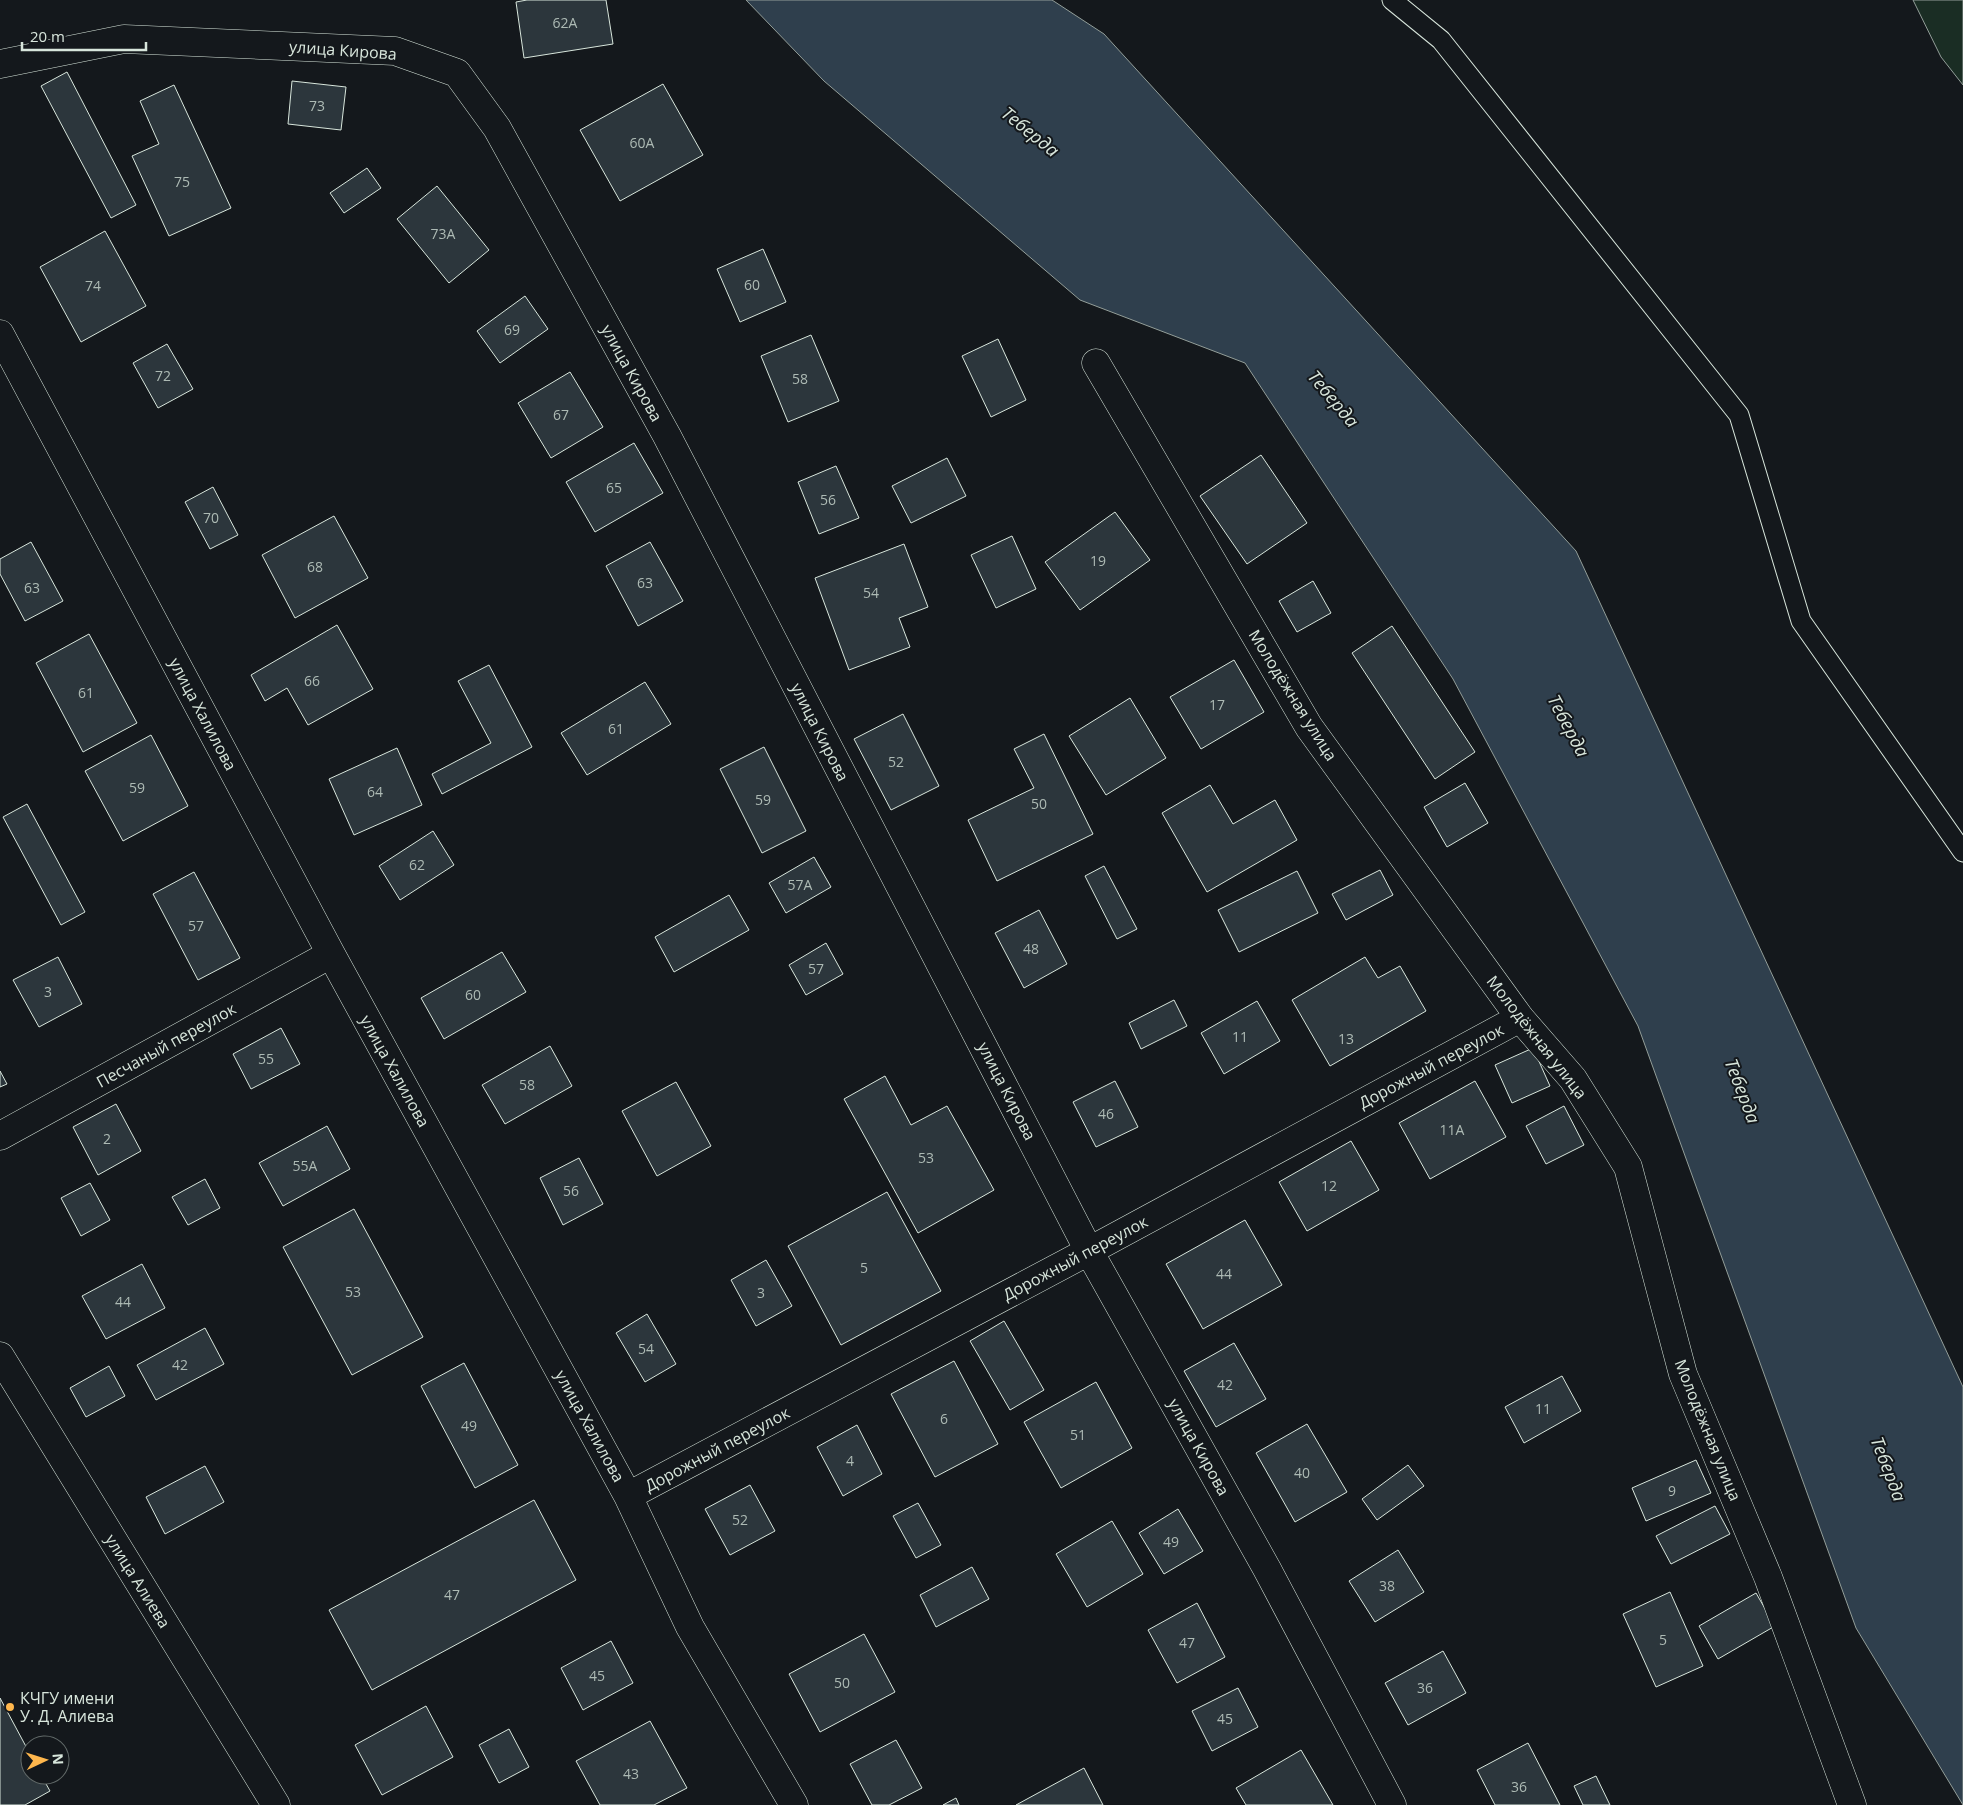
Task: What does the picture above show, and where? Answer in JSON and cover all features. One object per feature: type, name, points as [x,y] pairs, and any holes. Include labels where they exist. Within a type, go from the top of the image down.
[{"type":"street","name":"улица Кирова","points":[[0,64],[124,39],[395,51],[457,73],[497,128],[662,428],[1089,1251],[1267,1569],[1392,1805]]},
{"type":"street","name":"улица Халилова","points":[[0,334],[331,954],[628,1496],[690,1628],[794,1805]]},
{"type":"street","name":"Молодёжная улица","points":[[1096,363],[1309,727],[1520,1018],[1573,1079],[1628,1166],[1683,1374],[1768,1577],[1852,1805]]},
{"type":"street","name":"Песчаный переулок","points":[[0,1136],[331,954]]},
{"type":"street","name":"Дорожный переулок","points":[[628,1496],[1089,1251],[1520,1018]]},
{"type":"street","name":"улица Алиева","points":[[0,1356],[276,1805]]},
{"type":"lane","points":[[1392,0],[1441,40],[1739,415],[1801,621],[1963,852]]},
{"type":"green space","points":[[1913,0],[1963,0],[1963,85],[1941,57]]},
{"type":"water","name":"Теберда","points":[[746,0],[1052,0],[1104,34],[1576,551],[1963,1387],[1963,1805],[1856,1628],[1638,1026],[1453,679],[1245,363],[1080,300],[824,81]]},
{"type":"building","points":[[527,0],[606,0],[613,44],[524,58],[516,2]]},
{"type":"building","points":[[67,72],[136,205],[111,218],[41,86]]},
{"type":"building","points":[[292,81],[346,87],[341,130],[288,124]]},
{"type":"building","points":[[663,84],[703,155],[620,201],[580,130]]},
{"type":"building","points":[[174,85],[231,208],[169,236],[132,156],[159,144],[140,101]]},
{"type":"building","points":[[367,168],[381,188],[344,213],[330,193]]},
{"type":"building","points":[[437,186],[489,250],[449,283],[397,219]]},
{"type":"building","points":[[105,231],[146,306],[81,342],[40,267]]},
{"type":"building","points":[[763,249],[786,302],[740,322],[717,269]]},
{"type":"building","points":[[525,296],[548,329],[500,363],[477,331]]},
{"type":"building","points":[[811,335],[839,401],[788,422],[761,356]]},
{"type":"building","points":[[998,339],[1026,400],[991,417],[962,356]]},
{"type":"building","points":[[167,344],[193,389],[158,408],[133,363]]},
{"type":"building","points":[[570,372],[603,427],[551,458],[518,403]]},
{"type":"building","points":[[634,443],[663,493],[595,532],[566,482]]},
{"type":"building","points":[[1261,455],[1307,523],[1247,564],[1200,496]]},
{"type":"building","points":[[947,458],[966,496],[911,523],[892,486]]},
{"type":"building","points":[[836,466],[859,518],[819,534],[798,482]]},
{"type":"building","points":[[213,487],[238,535],[210,549],[185,502]]},
{"type":"building","points":[[1115,512],[1150,560],[1080,610],[1045,562]]},
{"type":"building","points":[[334,516],[368,578],[295,618],[262,555]]},
{"type":"building","points":[[1012,536],[1036,589],[996,608],[971,555]]},
{"type":"building","points":[[31,542],[63,601],[25,621],[0,574],[0,559]]},
{"type":"building","points":[[650,542],[683,601],[638,626],[606,566]]},
{"type":"building","points":[[904,544],[928,607],[899,618],[910,647],[849,670],[815,578]]},
{"type":"building","points":[[1313,581],[1331,613],[1297,632],[1279,601]]},
{"type":"building","points":[[337,625],[373,689],[308,725],[287,688],[265,701],[251,675]]},
{"type":"building","points":[[1392,626],[1475,752],[1435,779],[1352,653]]},
{"type":"building","points":[[89,634],[137,723],[83,752],[36,663]]},
{"type":"building","points":[[1234,660],[1264,712],[1201,749],[1170,697]]},
{"type":"building","points":[[489,665],[532,747],[442,794],[432,774],[491,743],[458,681]]},
{"type":"building","points":[[645,682],[671,724],[587,775],[561,733]]},
{"type":"building","points":[[1130,698],[1166,758],[1106,795],[1069,736]]},
{"type":"building","points":[[903,714],[939,786],[891,810],[854,739]]},
{"type":"building","points":[[1044,734],[1093,834],[997,881],[968,820],[1034,788],[1014,749]]},
{"type":"building","points":[[151,735],[188,806],[123,841],[85,771]]},
{"type":"building","points":[[764,747],[806,831],[762,853],[720,769]]},
{"type":"building","points":[[397,748],[422,805],[354,835],[329,779]]},
{"type":"building","points":[[1465,783],[1488,823],[1447,847],[1424,807]]},
{"type":"building","points":[[1210,785],[1233,824],[1275,800],[1297,840],[1207,892],[1162,813]]},
{"type":"building","points":[[27,804],[85,912],[61,925],[3,817]]},
{"type":"building","points":[[433,831],[454,865],[400,900],[379,866]]},
{"type":"building","points":[[814,857],[831,887],[786,913],[769,883]]},
{"type":"building","points":[[1104,866],[1137,929],[1117,939],[1085,876]]},
{"type":"building","points":[[1380,870],[1393,895],[1346,920],[1332,894]]},
{"type":"building","points":[[1297,871],[1318,913],[1239,952],[1218,910]]},
{"type":"building","points":[[194,872],[240,958],[198,980],[153,894]]},
{"type":"building","points":[[729,895],[749,930],[674,972],[655,937]]},
{"type":"building","points":[[1039,910],[1067,964],[1024,988],[995,933]]},
{"type":"building","points":[[826,943],[843,974],[806,995],[789,965]]},
{"type":"building","points":[[502,952],[526,992],[444,1039],[421,998]]},
{"type":"building","points":[[58,957],[82,1004],[39,1027],[13,980]]},
{"type":"building","points":[[1365,957],[1378,978],[1400,966],[1426,1011],[1330,1066],[1292,1000]]},
{"type":"building","points":[[1174,1000],[1187,1026],[1141,1049],[1129,1023]]},
{"type":"building","points":[[1257,1001],[1280,1041],[1224,1074],[1201,1033]]},
{"type":"building","points":[[281,1028],[300,1064],[251,1089],[233,1054]]},
{"type":"building","points":[[550,1046],[572,1086],[505,1124],[482,1085]]},
{"type":"building","points":[[1533,1048],[1550,1086],[1512,1103],[1495,1065]]},
{"type":"building","points":[[0,1071],[7,1084],[0,1087]]},
{"type":"building","points":[[885,1076],[911,1125],[947,1106],[994,1190],[918,1233],[844,1099]]},
{"type":"building","points":[[1115,1081],[1138,1127],[1096,1147],[1073,1102]]},
{"type":"building","points":[[1475,1081],[1506,1137],[1430,1179],[1399,1123]]},
{"type":"building","points":[[676,1082],[711,1146],[657,1176],[622,1111]]},
{"type":"building","points":[[116,1104],[141,1151],[98,1175],[73,1127]]},
{"type":"building","points":[[1564,1106],[1584,1145],[1546,1164],[1526,1126]]},
{"type":"building","points":[[327,1126],[350,1169],[283,1206],[259,1163]]},
{"type":"building","points":[[1351,1141],[1379,1190],[1307,1231],[1279,1182]]},
{"type":"building","points":[[579,1158],[603,1204],[563,1225],[540,1178]]},
{"type":"building","points":[[205,1179],[220,1208],[188,1225],[172,1197]]},
{"type":"building","points":[[90,1183],[110,1220],[81,1236],[61,1198]]},
{"type":"building","points":[[887,1192],[941,1291],[841,1345],[788,1246]]},
{"type":"building","points":[[354,1209],[423,1337],[352,1375],[283,1247]]},
{"type":"building","points":[[1245,1220],[1282,1285],[1203,1329],[1166,1264]]},
{"type":"building","points":[[766,1260],[792,1306],[756,1326],[731,1280]]},
{"type":"building","points":[[142,1264],[165,1308],[106,1339],[82,1296]]},
{"type":"building","points":[[647,1314],[676,1364],[645,1382],[616,1333]]},
{"type":"building","points":[[1004,1321],[1044,1390],[1010,1410],[970,1341]]},
{"type":"building","points":[[205,1328],[224,1364],[156,1400],[137,1365]]},
{"type":"building","points":[[1234,1343],[1266,1399],[1216,1427],[1184,1371]]},
{"type":"building","points":[[954,1361],[998,1444],[935,1477],[891,1394]]},
{"type":"building","points":[[464,1363],[518,1465],[475,1488],[421,1386]]},
{"type":"building","points":[[109,1366],[125,1396],[86,1417],[70,1388]]},
{"type":"building","points":[[1562,1376],[1581,1411],[1524,1443],[1505,1407]]},
{"type":"building","points":[[1096,1382],[1132,1448],[1061,1488],[1024,1422]]},
{"type":"building","points":[[1307,1424],[1347,1492],[1295,1522],[1256,1453]]},
{"type":"building","points":[[857,1425],[882,1474],[843,1496],[817,1447]]},
{"type":"building","points":[[1696,1460],[1711,1493],[1646,1521],[1632,1488]]},
{"type":"building","points":[[1408,1465],[1424,1486],[1377,1520],[1362,1499]]},
{"type":"building","points":[[205,1466],[224,1502],[165,1534],[146,1497]]},
{"type":"building","points":[[750,1485],[775,1531],[730,1555],[705,1509]]},
{"type":"building","points":[[534,1500],[576,1580],[372,1690],[329,1610]]},
{"type":"building","points":[[918,1503],[941,1545],[916,1558],[893,1516]]},
{"type":"building","points":[[1715,1506],[1730,1534],[1671,1564],[1656,1536]]},
{"type":"building","points":[[1178,1509],[1203,1551],[1164,1574],[1139,1533]]},
{"type":"building","points":[[1112,1521],[1143,1574],[1087,1607],[1056,1554]]},
{"type":"building","points":[[1398,1550],[1424,1592],[1375,1622],[1349,1581]]},
{"type":"building","points":[[972,1567],[989,1599],[936,1627],[920,1595]]},
{"type":"building","points":[[1670,1592],[1703,1666],[1656,1687],[1623,1614]]},
{"type":"building","points":[[1756,1593],[1775,1626],[1718,1659],[1699,1626]]},
{"type":"building","points":[[1197,1603],[1225,1657],[1177,1683],[1148,1630]]},
{"type":"building","points":[[864,1634],[895,1692],[820,1732],[789,1674]]},
{"type":"building","points":[[611,1641],[633,1683],[583,1710],[561,1668]]},
{"type":"building","points":[[1443,1651],[1466,1693],[1408,1725],[1385,1683]]},
{"type":"building","points":[[1238,1688],[1258,1727],[1212,1751],[1192,1711]]},
{"type":"building","points":[[0,1698],[20,1735],[20,1785],[47,1785],[50,1791],[25,1805],[0,1805]]},
{"type":"building","points":[[426,1706],[453,1757],[382,1795],[355,1745]]},
{"type":"building","points":[[650,1721],[687,1788],[654,1805],[600,1805],[576,1761]]},
{"type":"building","points":[[509,1729],[529,1767],[499,1783],[479,1745]]},
{"type":"building","points":[[896,1740],[922,1788],[889,1805],[872,1805],[850,1764]]},
{"type":"building","points":[[1528,1743],[1560,1805],[1495,1805],[1477,1770]]},
{"type":"building","points":[[1301,1750],[1333,1805],[1246,1805],[1236,1788]]},
{"type":"building","points":[[1084,1768],[1103,1805],[1016,1805]]},
{"type":"building","points":[[1596,1776],[1610,1805],[1583,1805],[1574,1786]]},
{"type":"building","points":[[956,1798],[959,1805],[943,1805]]},
{"type":"place","name":"КЧГУ имени У. Д. Алиева","points":[[10,1707]]}]
